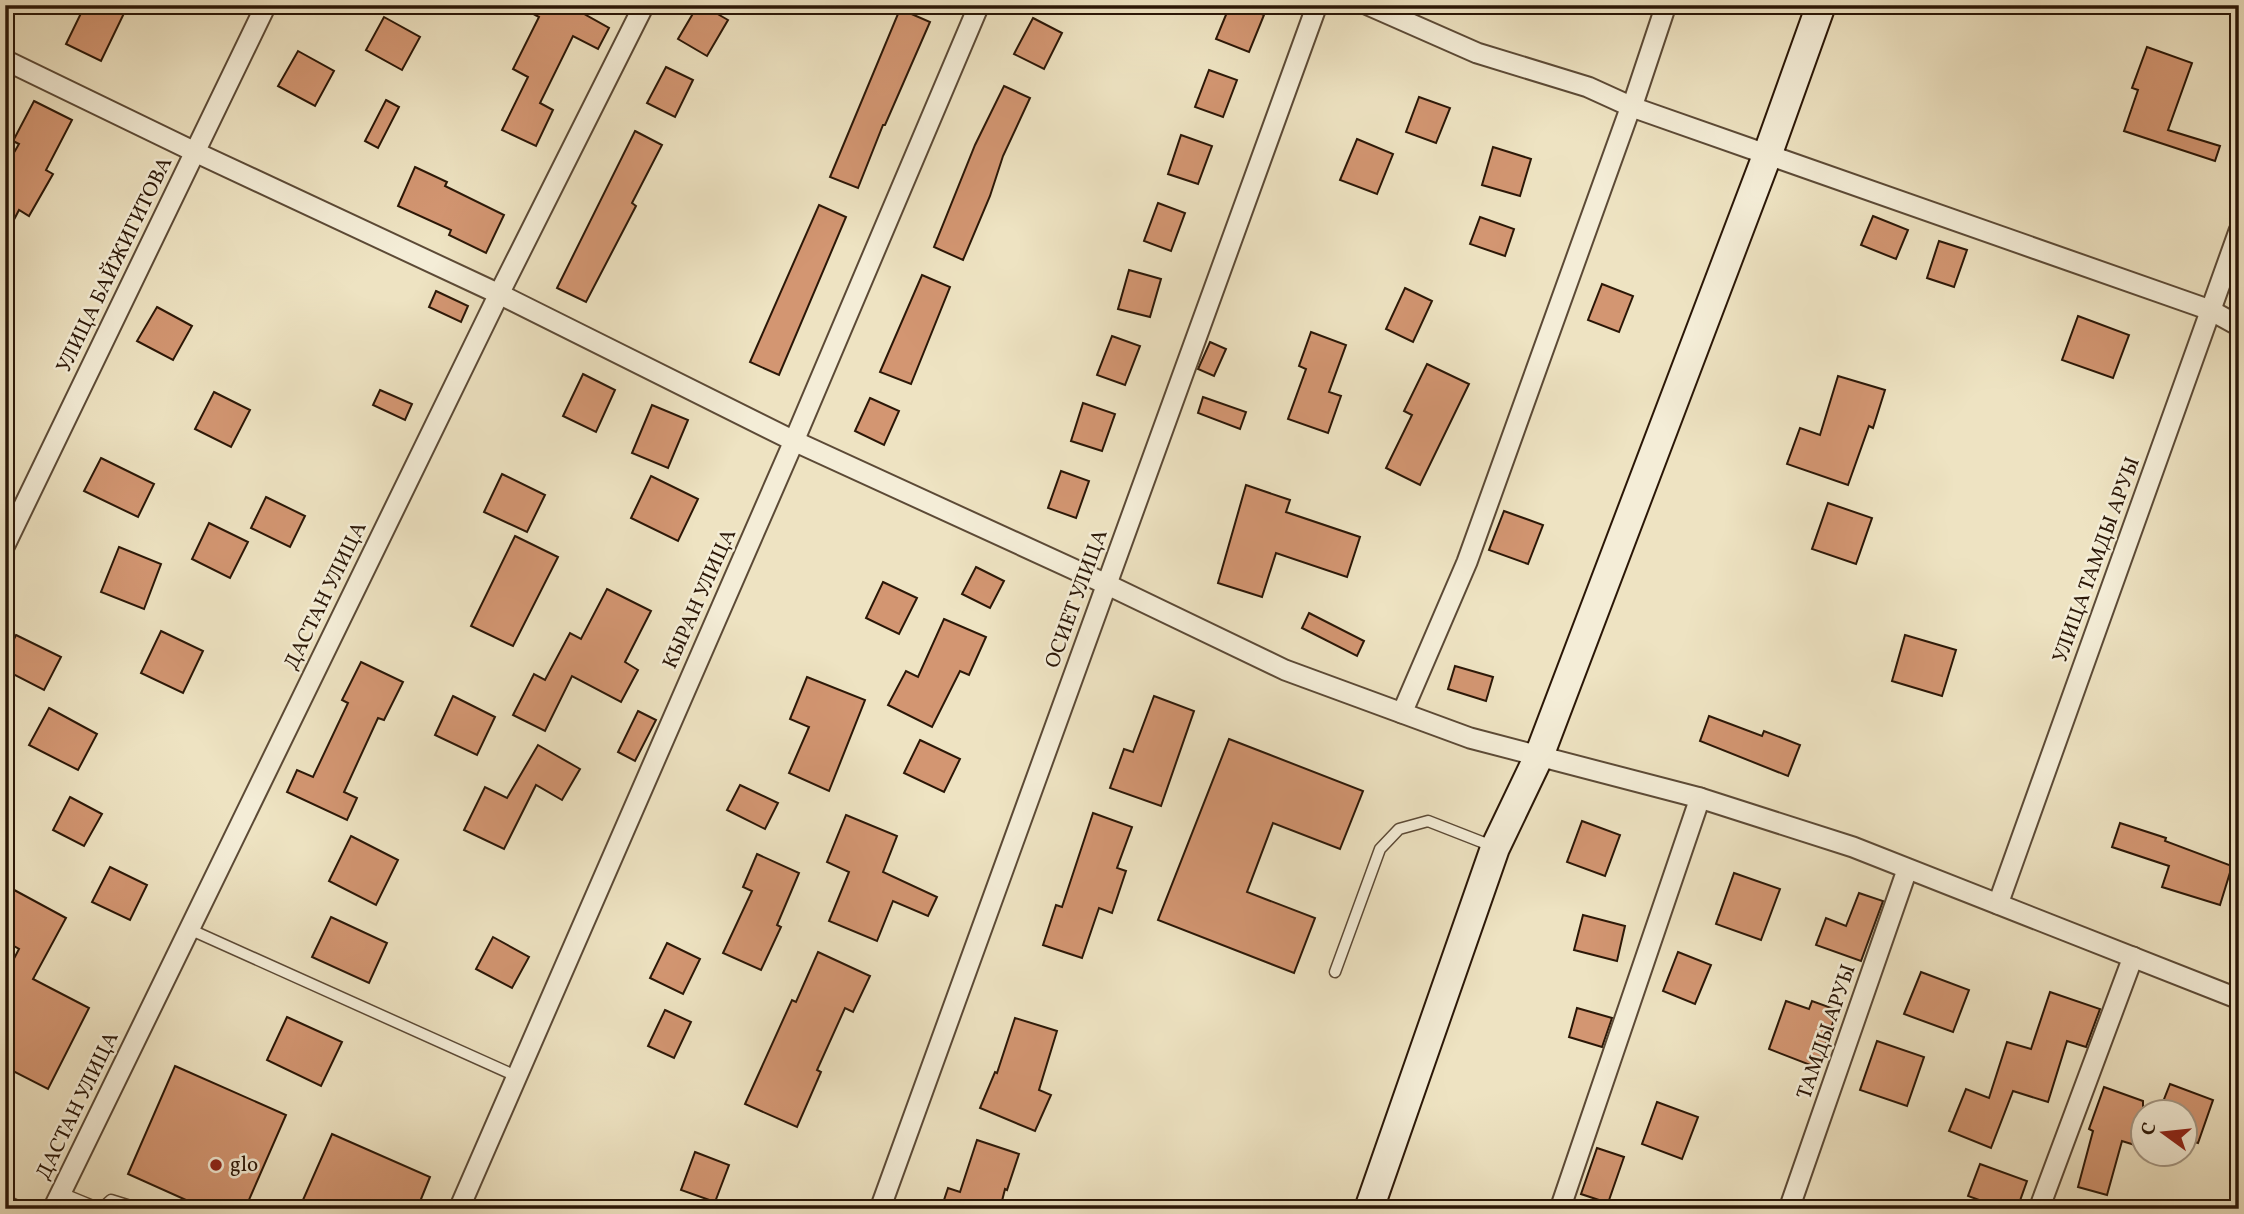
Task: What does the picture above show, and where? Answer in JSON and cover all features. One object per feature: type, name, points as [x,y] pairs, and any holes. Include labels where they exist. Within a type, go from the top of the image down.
[{"type":"street","name":"УЛИЦА БАЙЖИГИТОВА","points":[[5,545],[266,5]]},
{"type":"street","name":"ДАСТАН УЛИЦА","points":[[57,1201],[499,294],[644,5]]},
{"type":"street","name":"КЫРАН УЛИЦА","points":[[458,1209],[794,441],[979,5]]},
{"type":"street","name":"ОСИЕТ УЛИЦА","points":[[880,1209],[1317,5]]},
{"type":"street","points":[[1368,5],[1477,53],[1588,87],[1631,106],[2210,310],[2239,326]]},
{"type":"street","points":[[1402,713],[1467,562],[1666,5]]},
{"type":"street","points":[[1369,1209],[1495,848],[1539,755],[1768,153],[1821,5]]},
{"type":"street","points":[[5,60],[499,294],[794,441],[1106,584],[1285,670],[1470,738],[1700,798],[1853,847],[2239,999]]},
{"type":"street","name":"УЛИЦА ТАМДЫ АРУЫ","points":[[1998,904],[2239,231]]},
{"type":"street","points":[[1561,1206],[1700,798]]},
{"type":"street","name":"ТАМДЫ АРУЫ","points":[[1789,1209],[1907,870]]},
{"type":"street","points":[[2039,1209],[2133,957]]},
{"type":"lane","points":[[1335,972],[1380,849],[1399,829],[1428,821],[1495,848]]},
{"type":"lane","points":[[190,929],[516,1076]]},
{"type":"lane","points":[[5,1200],[24,1209]]},
{"type":"lane","points":[[57,1201],[101,1209],[111,1200],[140,1209]]},
{"type":"building","points":[[85,5],[128,5],[101,61],[66,44]]},
{"type":"building","points":[[517,5],[568,5],[609,28],[598,49],[573,36],[540,103],[553,110],[536,146],[502,130],[528,77],[513,69],[539,17]]},
{"type":"building","points":[[698,5],[728,20],[707,56],[678,39]]},
{"type":"building","points":[[1230,5],[1241,5],[1264,15],[1249,52],[1216,39]]},
{"type":"building","points":[[900,9],[930,22],[883,125],[858,188],[830,177]]},
{"type":"building","points":[[384,17],[420,37],[402,70],[366,50]]},
{"type":"building","points":[[1033,18],[1062,33],[1044,69],[1014,54]]},
{"type":"building","points":[[2147,47],[2192,63],[2168,130],[2220,146],[2215,161],[2124,131],[2138,90],[2132,88]]},
{"type":"building","points":[[298,51],[334,71],[315,106],[278,86]]},
{"type":"building","points":[[666,67],[693,80],[675,117],[647,103]]},
{"type":"building","points":[[1209,70],[1237,80],[1223,117],[1195,107]]},
{"type":"building","points":[[1004,86],[1030,98],[1003,156],[990,196],[963,260],[934,247],[975,145]]},
{"type":"building","points":[[1419,97],[1450,108],[1436,143],[1406,132]]},
{"type":"building","points":[[386,100],[399,107],[378,148],[365,141]]},
{"type":"building","points":[[34,101],[72,120],[46,170],[53,174],[29,216],[19,210],[5,237],[5,168],[19,144],[13,141]]},
{"type":"building","points":[[635,131],[662,145],[632,203],[636,206],[586,302],[557,288]]},
{"type":"building","points":[[1181,135],[1212,146],[1198,184],[1168,174]]},
{"type":"building","points":[[1357,139],[1393,154],[1377,194],[1340,180]]},
{"type":"building","points":[[1493,147],[1531,159],[1520,196],[1482,185]]},
{"type":"building","points":[[415,167],[447,182],[445,186],[504,215],[486,253],[449,235],[451,230],[398,206]]},
{"type":"building","points":[[1158,203],[1185,213],[1171,251],[1144,241]]},
{"type":"building","points":[[819,205],[846,217],[779,375],[750,362]]},
{"type":"building","points":[[1873,216],[1908,230],[1896,259],[1861,245]]},
{"type":"building","points":[[1480,217],[1514,229],[1505,256],[1470,244]]},
{"type":"building","points":[[1939,241],[1967,250],[1954,287],[1927,278]]},
{"type":"building","points":[[1129,270],[1161,279],[1150,317],[1118,309]]},
{"type":"building","points":[[922,275],[950,287],[911,384],[880,372]]},
{"type":"building","points":[[1602,284],[1633,296],[1619,332],[1588,320]]},
{"type":"building","points":[[1405,288],[1432,301],[1413,342],[1386,329]]},
{"type":"building","points":[[436,291],[468,306],[461,322],[429,307]]},
{"type":"building","points":[[157,307],[192,326],[173,360],[137,341]]},
{"type":"building","points":[[2078,316],[2129,335],[2113,378],[2062,360]]},
{"type":"building","points":[[1311,332],[1346,345],[1329,392],[1341,396],[1328,433],[1288,419],[1306,369],[1299,366]]},
{"type":"building","points":[[1112,336],[1140,346],[1125,385],[1097,375]]},
{"type":"building","points":[[1210,342],[1226,349],[1214,376],[1198,369]]},
{"type":"building","points":[[1427,364],[1469,384],[1420,485],[1386,468],[1412,415],[1404,411]]},
{"type":"building","points":[[583,374],[615,390],[596,432],[563,416]]},
{"type":"building","points":[[1838,376],[1885,390],[1873,428],[1869,426],[1848,485],[1787,464],[1800,428],[1820,435]]},
{"type":"building","points":[[380,390],[412,404],[405,420],[373,405]]},
{"type":"building","points":[[214,392],[250,410],[231,447],[195,429]]},
{"type":"building","points":[[1203,397],[1246,412],[1240,429],[1198,413]]},
{"type":"building","points":[[870,398],[899,411],[884,445],[855,431]]},
{"type":"building","points":[[1083,403],[1115,414],[1102,451],[1071,441]]},
{"type":"building","points":[[652,405],[688,420],[668,468],[632,453]]},
{"type":"building","points":[[101,458],[154,484],[138,517],[84,491]]},
{"type":"building","points":[[1061,471],[1089,481],[1076,518],[1048,508]]},
{"type":"building","points":[[502,474],[545,495],[527,532],[484,512]]},
{"type":"building","points":[[651,476],[698,499],[678,541],[631,518]]},
{"type":"building","points":[[1246,485],[1290,500],[1286,512],[1360,537],[1347,577],[1276,553],[1262,597],[1218,583]]},
{"type":"building","points":[[266,497],[305,516],[290,547],[251,528]]},
{"type":"building","points":[[1828,503],[1872,518],[1856,564],[1812,549]]},
{"type":"building","points":[[1504,511],[1543,525],[1528,564],[1489,550]]},
{"type":"building","points":[[209,523],[248,542],[230,578],[192,559]]},
{"type":"building","points":[[515,536],[558,557],[513,646],[471,626]]},
{"type":"building","points":[[119,547],[161,564],[144,609],[101,592]]},
{"type":"building","points":[[976,567],[1004,581],[990,608],[962,594]]},
{"type":"building","points":[[883,582],[917,598],[899,634],[866,618]]},
{"type":"building","points":[[607,589],[651,611],[625,662],[638,670],[621,702],[572,676],[545,731],[513,715],[534,674],[545,680],[570,633],[581,639]]},
{"type":"building","points":[[1309,613],[1364,641],[1357,656],[1302,628]]},
{"type":"building","points":[[944,619],[986,637],[969,675],[960,671],[932,727],[888,705],[906,671],[918,677]]},
{"type":"building","points":[[161,631],[203,651],[183,693],[141,673]]},
{"type":"building","points":[[16,635],[61,657],[44,690],[5,670],[5,657]]},
{"type":"building","points":[[1905,635],[1956,650],[1942,696],[1892,681]]},
{"type":"building","points":[[361,662],[403,682],[384,720],[378,718],[344,792],[357,798],[347,820],[287,792],[297,770],[313,777],[348,703],[342,700]]},
{"type":"building","points":[[1455,666],[1493,677],[1486,701],[1448,689]]},
{"type":"building","points":[[807,677],[865,700],[829,791],[789,773],[809,727],[790,719]]},
{"type":"building","points":[[453,696],[495,717],[477,755],[435,735]]},
{"type":"building","points":[[1154,696],[1194,711],[1161,806],[1110,788],[1124,749],[1133,752]]},
{"type":"building","points":[[49,708],[97,734],[78,770],[29,745]]},
{"type":"building","points":[[638,711],[656,720],[635,761],[618,752]]},
{"type":"building","points":[[1709,716],[1762,736],[1764,731],[1800,745],[1788,776],[1700,741]]},
{"type":"building","points":[[1229,739],[1363,791],[1340,849],[1273,823],[1247,892],[1315,918],[1294,973],[1158,920]]},
{"type":"building","points":[[920,740],[960,759],[944,792],[904,773]]},
{"type":"building","points":[[538,745],[580,769],[562,800],[536,785],[504,849],[464,830],[485,787],[507,798]]},
{"type":"building","points":[[740,785],[778,803],[765,829],[727,810]]},
{"type":"building","points":[[70,797],[102,814],[84,846],[53,830]]},
{"type":"building","points":[[1093,813],[1132,827],[1117,868],[1126,871],[1112,913],[1099,908],[1082,958],[1043,945],[1056,905],[1062,907]]},
{"type":"building","points":[[846,815],[897,836],[883,872],[937,897],[928,916],[893,901],[877,941],[829,921],[849,872],[827,862]]},
{"type":"building","points":[[1582,821],[1620,835],[1605,876],[1567,862]]},
{"type":"building","points":[[2120,823],[2166,838],[2165,841],[2232,866],[2220,905],[2162,887],[2169,866],[2112,847]]},
{"type":"building","points":[[351,836],[398,860],[376,905],[329,881]]},
{"type":"building","points":[[757,854],[799,873],[777,925],[781,927],[761,970],[723,953],[752,891],[743,887]]},
{"type":"building","points":[[110,867],[147,885],[130,920],[92,902]]},
{"type":"building","points":[[1734,873],[1780,889],[1761,940],[1716,924]]},
{"type":"building","points":[[5,885],[66,918],[33,979],[89,1008],[48,1089],[5,1067],[5,976],[19,949],[5,941]]},
{"type":"building","points":[[1859,893],[1883,901],[1861,961],[1816,945],[1826,918],[1846,926]]},
{"type":"building","points":[[1583,915],[1625,926],[1617,961],[1574,950]]},
{"type":"building","points":[[331,917],[387,943],[369,983],[312,957]]},
{"type":"building","points":[[493,937],[529,957],[512,988],[476,969]]},
{"type":"building","points":[[667,943],[700,959],[683,994],[650,978]]},
{"type":"building","points":[[818,952],[870,976],[853,1012],[845,1008],[817,1070],[821,1072],[797,1127],[745,1104],[792,1000],[796,1002]]},
{"type":"building","points":[[1678,952],[1711,965],[1695,1004],[1663,991]]},
{"type":"building","points":[[1921,972],[1969,990],[1953,1032],[1904,1014]]},
{"type":"building","points":[[2050,992],[2100,1009],[2086,1047],[2067,1041],[2048,1102],[2013,1091],[1991,1148],[1949,1131],[1966,1089],[1989,1098],[2007,1042],[2031,1049]]},
{"type":"building","points":[[1786,1001],[1809,1009],[1812,1001],[1837,1010],[1818,1068],[1769,1049]]},
{"type":"building","points":[[1577,1008],[1612,1018],[1602,1047],[1569,1037]]},
{"type":"building","points":[[665,1010],[691,1022],[674,1058],[648,1046]]},
{"type":"building","points":[[287,1017],[342,1042],[321,1086],[267,1060]]},
{"type":"building","points":[[1015,1018],[1057,1031],[1039,1090],[1051,1095],[1035,1131],[980,1108],[995,1072],[997,1073]]},
{"type":"building","points":[[1877,1041],[1924,1057],[1907,1106],[1860,1090]]},
{"type":"building","points":[[175,1066],[286,1115],[245,1209],[206,1209],[128,1174]]},
{"type":"building","points":[[2170,1084],[2213,1100],[2198,1143],[2198,1098],[2164,1098]]},
{"type":"building","points":[[2104,1087],[2135,1098],[2128,1098],[2128,1143],[2122,1141],[2107,1195],[2078,1187],[2093,1131],[2089,1129]]},
{"type":"building","points":[[1657,1102],[1698,1117],[1682,1159],[1642,1144]]},
{"type":"building","points":[[332,1134],[430,1177],[417,1209],[299,1209]]},
{"type":"building","points":[[977,1140],[1019,1154],[1000,1209],[941,1209],[948,1188],[960,1192]]},
{"type":"building","points":[[1597,1148],[1624,1157],[1608,1203],[1581,1194]]},
{"type":"building","points":[[695,1152],[729,1165],[715,1202],[681,1190]]},
{"type":"building","points":[[1980,1164],[2027,1181],[2017,1209],[2004,1209],[1968,1196]]},
{"type":"place","name":"glo","points":[[216,1165]]}]
